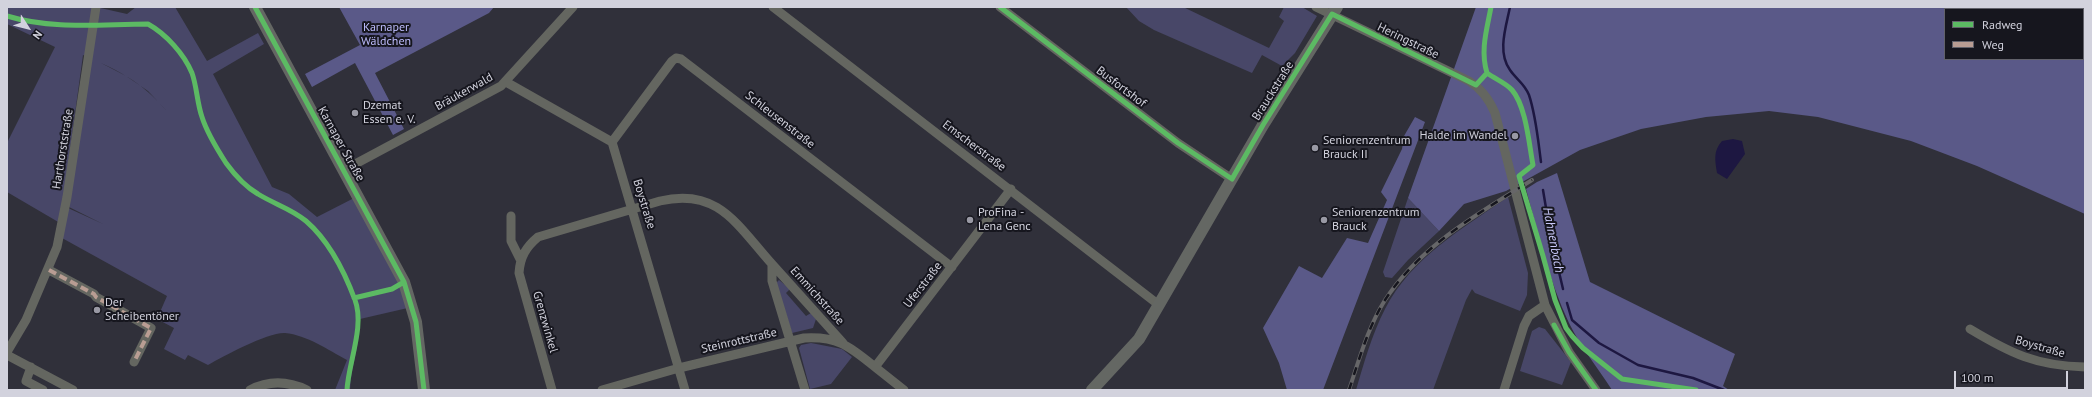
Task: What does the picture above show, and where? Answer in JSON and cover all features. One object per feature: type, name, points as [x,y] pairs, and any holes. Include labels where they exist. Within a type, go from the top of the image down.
[{"type":"main road","name":"Karnaper Straße","points":[[255,7],[395,264],[407,291],[416,322],[424,390]]},
{"type":"main road","name":"Brauckstraße","points":[[1092,390],[1139,339],[1263,125],[1334,11]]},
{"type":"street","name":"Harthorststraße","points":[[7,354],[26,320],[49,270],[61,231],[96,7]]},
{"type":"street","name":"Bräukerwald","points":[[344,170],[506,82],[573,7]]},
{"type":"street","name":"Busfortshof","points":[[1000,7],[1178,143],[1232,179]]},
{"type":"street","name":"Heringstraße","points":[[1316,7],[1334,11],[1469,81],[1482,90],[1495,113],[1545,305],[1569,352],[1596,390]]},
{"type":"street","name":"Emscherstraße","points":[[777,8],[1159,305]]},
{"type":"street","name":"Schleusenstraße","points":[[612,142],[672,61],[676,58],[681,59],[952,267]]},
{"type":"street","points":[[506,82],[612,142]]},
{"type":"street","name":"Boystraße","points":[[612,142],[633,209],[685,390]]},
{"type":"street","name":"Uferstraße","points":[[875,367],[1011,189]]},
{"type":"street","name":"Emmichstraße","points":[[633,209],[677,197],[693,197],[711,203],[726,213],[844,344]]},
{"type":"street","points":[[520,259],[526,249],[538,237],[633,209]]},
{"type":"street","name":"Grenzwinkel","points":[[511,216],[511,241],[520,259],[519,273],[521,283],[552,390]]},
{"type":"street","name":"Emmichstraße","points":[[772,264],[772,281],[805,390]]},
{"type":"street","points":[[49,270],[94,294],[96,297],[151,328],[134,362]]},
{"type":"street","points":[[1504,390],[1524,326],[1529,316],[1545,305]]},
{"type":"street","name":"Boystraße","points":[[1970,328],[2003,348],[2023,357],[2060,367],[2085,367]]},
{"type":"street","name":"Steinrottstraße","points":[[602,390],[679,368],[804,338],[824,337],[844,344],[875,367]]},
{"type":"street","points":[[7,354],[73,390]]},
{"type":"street","points":[[30,367],[26,381],[43,390]]},
{"type":"street","points":[[875,367],[904,390]]},
{"type":"street","points":[[250,390],[262,385],[279,382],[289,383],[307,390]]},
{"type":"shaded area","points":[[7,7],[96,7],[127,14],[136,7],[175,7],[207,61],[258,33],[264,44],[213,74],[272,187],[289,194],[317,217],[358,196],[412,307],[360,319],[359,337],[350,390],[335,390],[347,360],[317,344],[293,334],[277,334],[257,340],[208,365],[188,355],[185,360],[164,349],[174,328],[157,319],[167,296],[62,238],[68,208],[103,224],[69,207],[91,59],[83,55],[60,223],[7,192],[7,143],[55,47],[7,24]]},
{"type":"shaded area","points":[[1126,7],[1183,7],[1269,48],[1284,21],[1279,17],[1284,7],[1302,7],[1317,16],[1295,53],[1282,66],[1262,55],[1252,73],[1154,30],[1139,21]]},
{"type":"shaded area","points":[[1733,139],[1742,141],[1745,154],[1727,179],[1717,173],[1715,160],[1716,152],[1722,141]]},
{"type":"shaded area","points":[[1508,197],[1528,273],[1527,295],[1520,311],[1475,293],[1472,289],[1466,300],[1433,390],[1356,390],[1380,319],[1396,291],[1409,274],[1423,259],[1439,246]]},
{"type":"shaded area","points":[[1408,198],[1439,231],[1408,260],[1392,278],[1385,277],[1383,272]]},
{"type":"shaded area","points":[[779,280],[790,289],[786,293],[806,316],[811,313],[816,319],[813,328],[792,333],[776,283]]},
{"type":"shaded area","points":[[1539,327],[1545,329],[1571,362],[1562,385],[1520,371],[1532,331]]},
{"type":"shaded area","points":[[811,343],[842,349],[852,357],[831,384],[810,389],[799,348],[801,345]]},
{"type":"green space","name":"Karnaper Wäldchen","points":[[339,7],[494,7],[489,13],[375,73],[404,129],[393,135],[355,63],[312,87],[305,74],[360,45]]},
{"type":"green space","points":[[1476,7],[2085,7],[2085,214],[1977,166],[1911,141],[1818,117],[1769,111],[1706,117],[1641,129],[1580,150],[1506,191],[1464,204],[1439,231],[1408,198]]},
{"type":"green space","points":[[1415,117],[1425,122],[1323,390],[1287,390],[1279,363],[1263,328],[1299,266],[1322,278],[1347,238],[1368,243],[1387,200],[1381,192],[1402,149],[1404,136]]},
{"type":"green space","points":[[1557,173],[1590,282],[1735,354],[1723,386],[1729,390],[1682,390],[1673,388],[1663,390],[1612,390],[1578,340],[1562,307],[1544,257],[1526,189]]},
{"type":"waterway","name":"Hahnenbach","points":[[1510,7],[1505,31],[1503,47],[1504,55],[1510,70],[1529,95],[1535,120],[1541,162]]},
{"type":"waterway","name":"Hahnenbach","points":[[1543,190],[1551,238],[1563,289]]},
{"type":"waterway","name":"Hahnenbach","points":[[1567,303],[1572,320],[1599,343],[1638,365],[1693,378],[1724,390]]},
{"type":"tram line","points":[[252,7],[402,285],[414,323],[422,390]]},
{"type":"railway","points":[[1349,390],[1364,344],[1374,321],[1385,300],[1399,280],[1433,247],[1452,232],[1471,218],[1532,180]]},
{"type":"marked path","points":[[49,270],[94,294],[96,297],[151,328],[134,362]]},
{"type":"cycle path","points":[[255,7],[404,282],[416,322],[424,390]]},
{"type":"cycle path","points":[[1000,7],[1178,143],[1232,179],[1263,125],[1332,14],[1476,85],[1487,73]]},
{"type":"cycle path","points":[[1491,7],[1484,48],[1487,73],[1507,85],[1512,90],[1517,97],[1524,115],[1533,165],[1519,176],[1555,300],[1566,328],[1583,348],[1622,379],[1696,390]]},
{"type":"cycle path","points":[[7,16],[59,25],[148,24],[155,28],[174,45],[189,66],[195,84],[200,112],[204,123],[212,141],[226,163],[240,180],[249,188],[264,198],[295,213],[306,221],[322,238],[341,268],[358,310],[357,333],[347,390]]},
{"type":"cycle path","points":[[354,298],[392,289],[404,282]]},
{"type":"cycle path","points":[[1554,325],[1569,352],[1596,390]]},
{"type":"place","name":"Dzemat Essen e. V.","points":[[355,113]]},
{"type":"place","name":"Halde im Wandel","points":[[1515,136]]},
{"type":"place","name":"Seniorenzentrum Brauck II","points":[[1315,148]]},
{"type":"place","name":"ProFina - Lena Genc","points":[[970,220]]},
{"type":"place","name":"Seniorenzentrum Brauck","points":[[1324,220]]},
{"type":"place","name":"Der Scheibentöner","points":[[97,310]]}]
